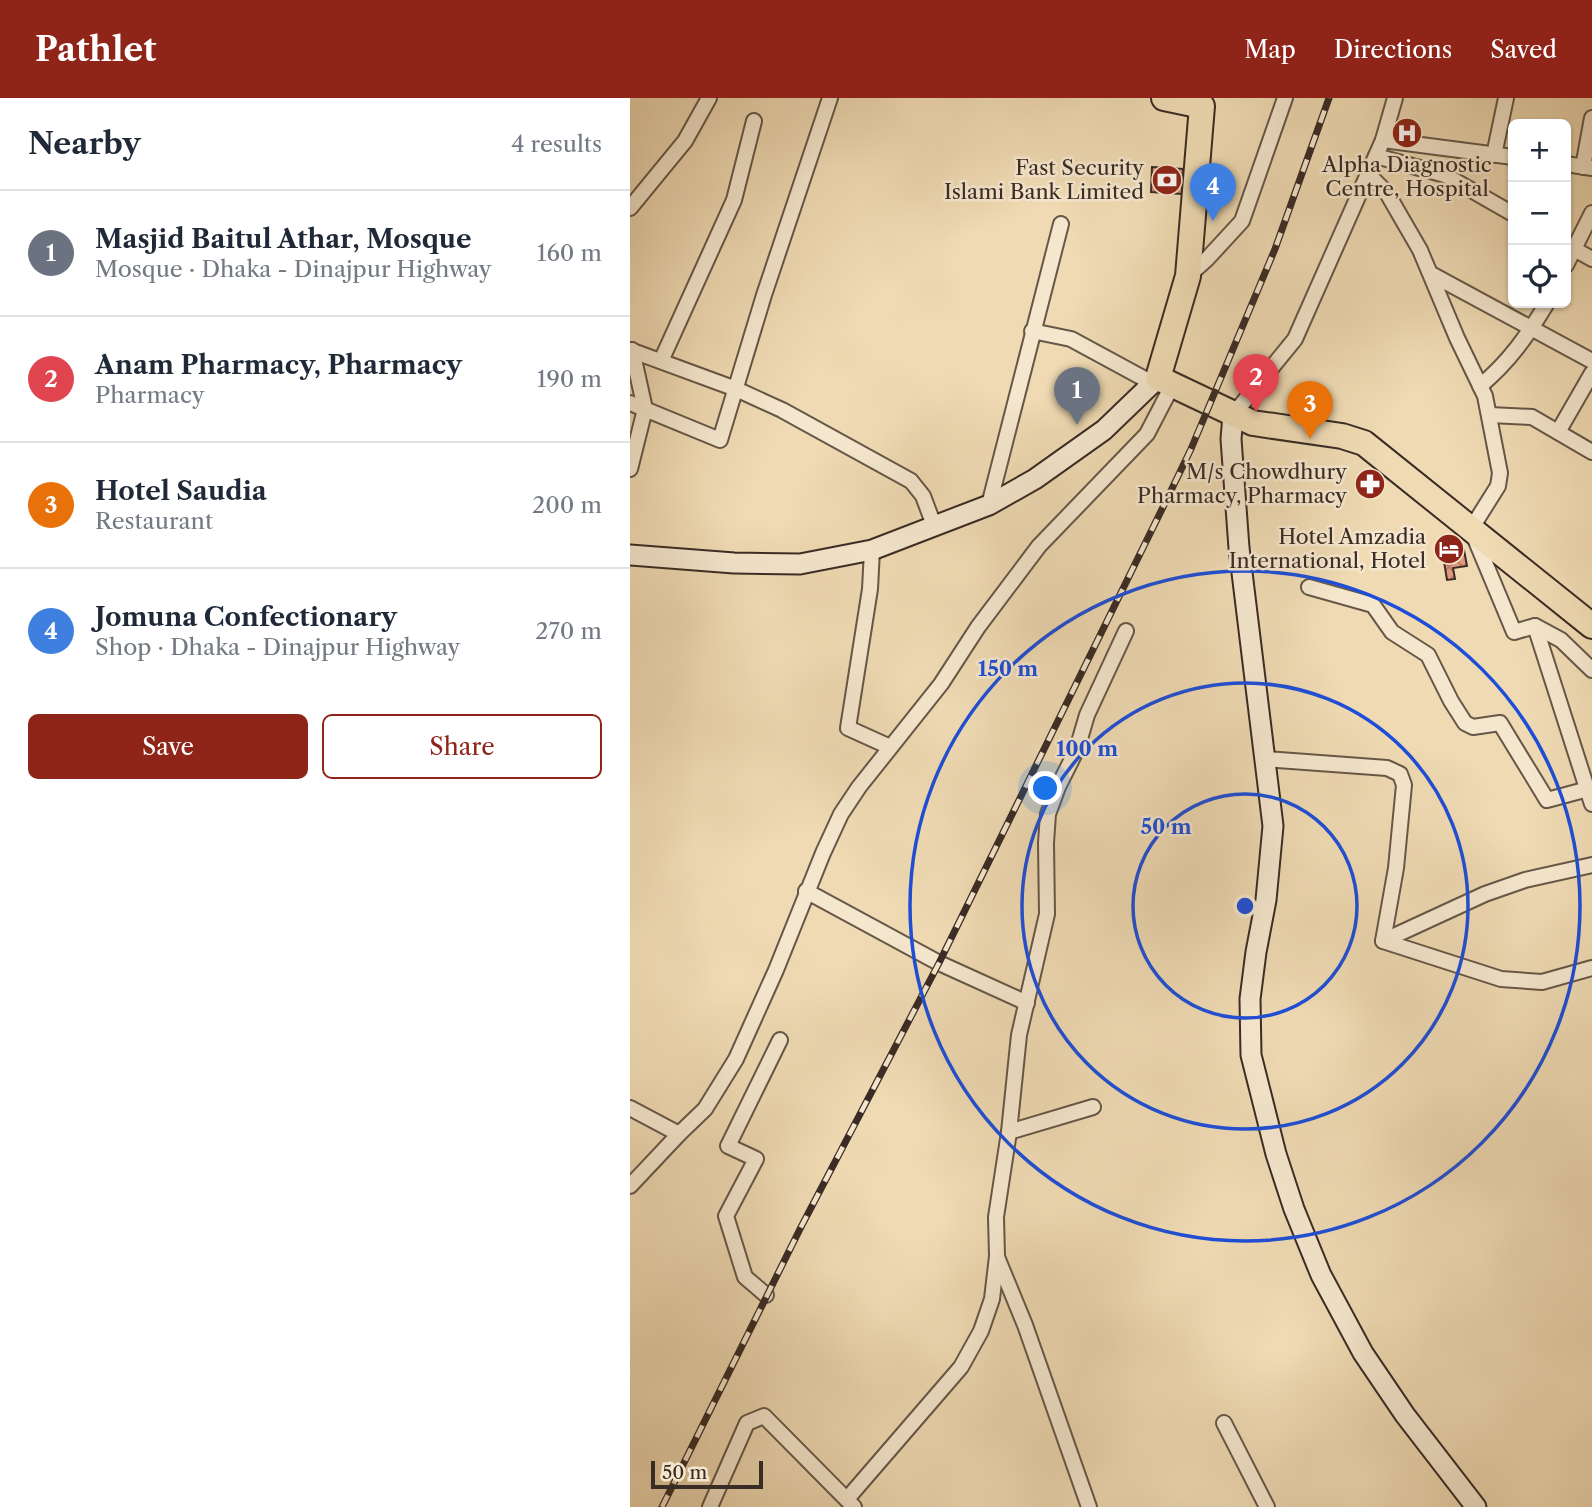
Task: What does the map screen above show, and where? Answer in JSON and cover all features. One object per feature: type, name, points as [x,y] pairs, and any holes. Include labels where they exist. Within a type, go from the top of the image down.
[{"type":"highway","points":[[1164,98],[1203,102],[1188,276],[1162,382],[1252,423],[1342,436],[1363,443],[1592,626]]},
{"type":"street","points":[[630,208],[685,141],[709,98]]},
{"type":"street","points":[[630,403],[720,440],[830,98]]},
{"type":"street","points":[[1188,276],[1242,221],[1285,98]]},
{"type":"street","points":[[1395,98],[1383,140],[1295,339],[1233,415],[1231,439],[1239,548],[1273,826],[1266,900],[1250,999],[1251,1055],[1276,1154],[1294,1209],[1321,1275],[1363,1353],[1468,1504]]},
{"type":"street","points":[[1494,155],[1506,98]]},
{"type":"street","points":[[1587,167],[1592,118]]},
{"type":"street","points":[[661,361],[734,200],[754,121]]},
{"type":"street","points":[[1383,140],[1508,157]]},
{"type":"street","points":[[1376,156],[1445,175],[1508,211]]},
{"type":"street","points":[[1368,174],[1387,193],[1420,250],[1480,386],[1490,415],[1500,473],[1498,486],[1471,529],[1514,632],[1535,626],[1561,639],[1592,670]]},
{"type":"street","points":[[1571,245],[1592,213]]},
{"type":"street","points":[[989,505],[1032,331],[1062,224]]},
{"type":"street","points":[[1571,247],[1592,259]]},
{"type":"street","points":[[1431,274],[1592,360]]},
{"type":"street","points":[[1480,386],[1500,369],[1532,329],[1544,308]]},
{"type":"street","points":[[1032,331],[1071,339],[1162,382]]},
{"type":"street","points":[[631,350],[736,389],[782,410],[911,481],[923,496],[934,527]]},
{"type":"street","points":[[630,469],[645,409],[631,350]]},
{"type":"street","points":[[1558,432],[1592,373]]},
{"type":"street","points":[[630,555],[734,563],[800,564],[872,550],[989,505],[1035,479],[1104,430],[1162,382]]},
{"type":"street","points":[[630,1186],[705,1109],[736,1059],[841,814],[859,787],[941,684],[985,618],[1039,546],[1147,434],[1162,382]]},
{"type":"street","points":[[1490,415],[1532,417],[1592,452]]},
{"type":"street","points":[[872,550],[870,589],[848,728],[890,747]]},
{"type":"street","points":[[1309,587],[1373,605],[1392,632],[1428,655],[1465,723],[1473,727],[1500,723],[1547,800],[1588,789]]},
{"type":"street","points":[[1535,626],[1592,804]]},
{"type":"street","points":[[710,1507],[747,1423],[764,1416],[850,1503],[961,1367],[981,1331],[992,1299],[997,1255],[996,1217],[1009,1132],[1019,1035],[1046,914],[1048,814],[1077,749],[1087,715],[1126,631]]},
{"type":"street","points":[[1265,759],[1387,768],[1401,774],[1404,785],[1396,868],[1383,941]]},
{"type":"street","points":[[1383,941],[1485,894],[1525,880],[1592,865]]},
{"type":"street","points":[[806,891],[939,963],[1027,1003]]},
{"type":"street","points":[[1383,941],[1501,979],[1542,982],[1592,968]]},
{"type":"street","points":[[766,1296],[745,1277],[726,1216],[756,1159],[728,1146],[780,1040]]},
{"type":"street","points":[[1009,1132],[1093,1107]]},
{"type":"street","points":[[630,1108],[679,1134]]},
{"type":"street","points":[[997,1255],[1025,1325],[1089,1507]]},
{"type":"street","points":[[1224,1423],[1267,1507]]},
{"type":"building","name":"Fast Security Islami Bank Limited","points":[[1152,167],[1183,169],[1182,194],[1151,192]]},
{"type":"building","points":[[1458,540],[1460,551],[1464,550],[1467,566],[1453,568],[1455,579],[1447,580],[1441,543]]},
{"type":"railway","points":[[662,1507],[801,1227],[939,963],[1191,449],[1275,249],[1329,98]]},
{"type":"place","name":"Alpha Diagnostic Centre, Hospital","points":[[1407,133]]},
{"type":"place","name":"Fast Security Islami Bank Limited","points":[[1167,180]]},
{"type":"place","name":"Jomuna Confectionary","points":[[1213,221]]},
{"type":"place","name":"Anam Pharmacy, Pharmacy","points":[[1256,412]]},
{"type":"place","name":"Masjid Baitul Athar, Mosque","points":[[1077,425]]},
{"type":"place","name":"Hotel Saudia","points":[[1310,439]]},
{"type":"place","name":"M/s Chowdhury Pharmacy, Pharmacy","points":[[1370,484]]},
{"type":"place","name":"Hotel Amzadia International, Hotel","points":[[1449,549]]}]
